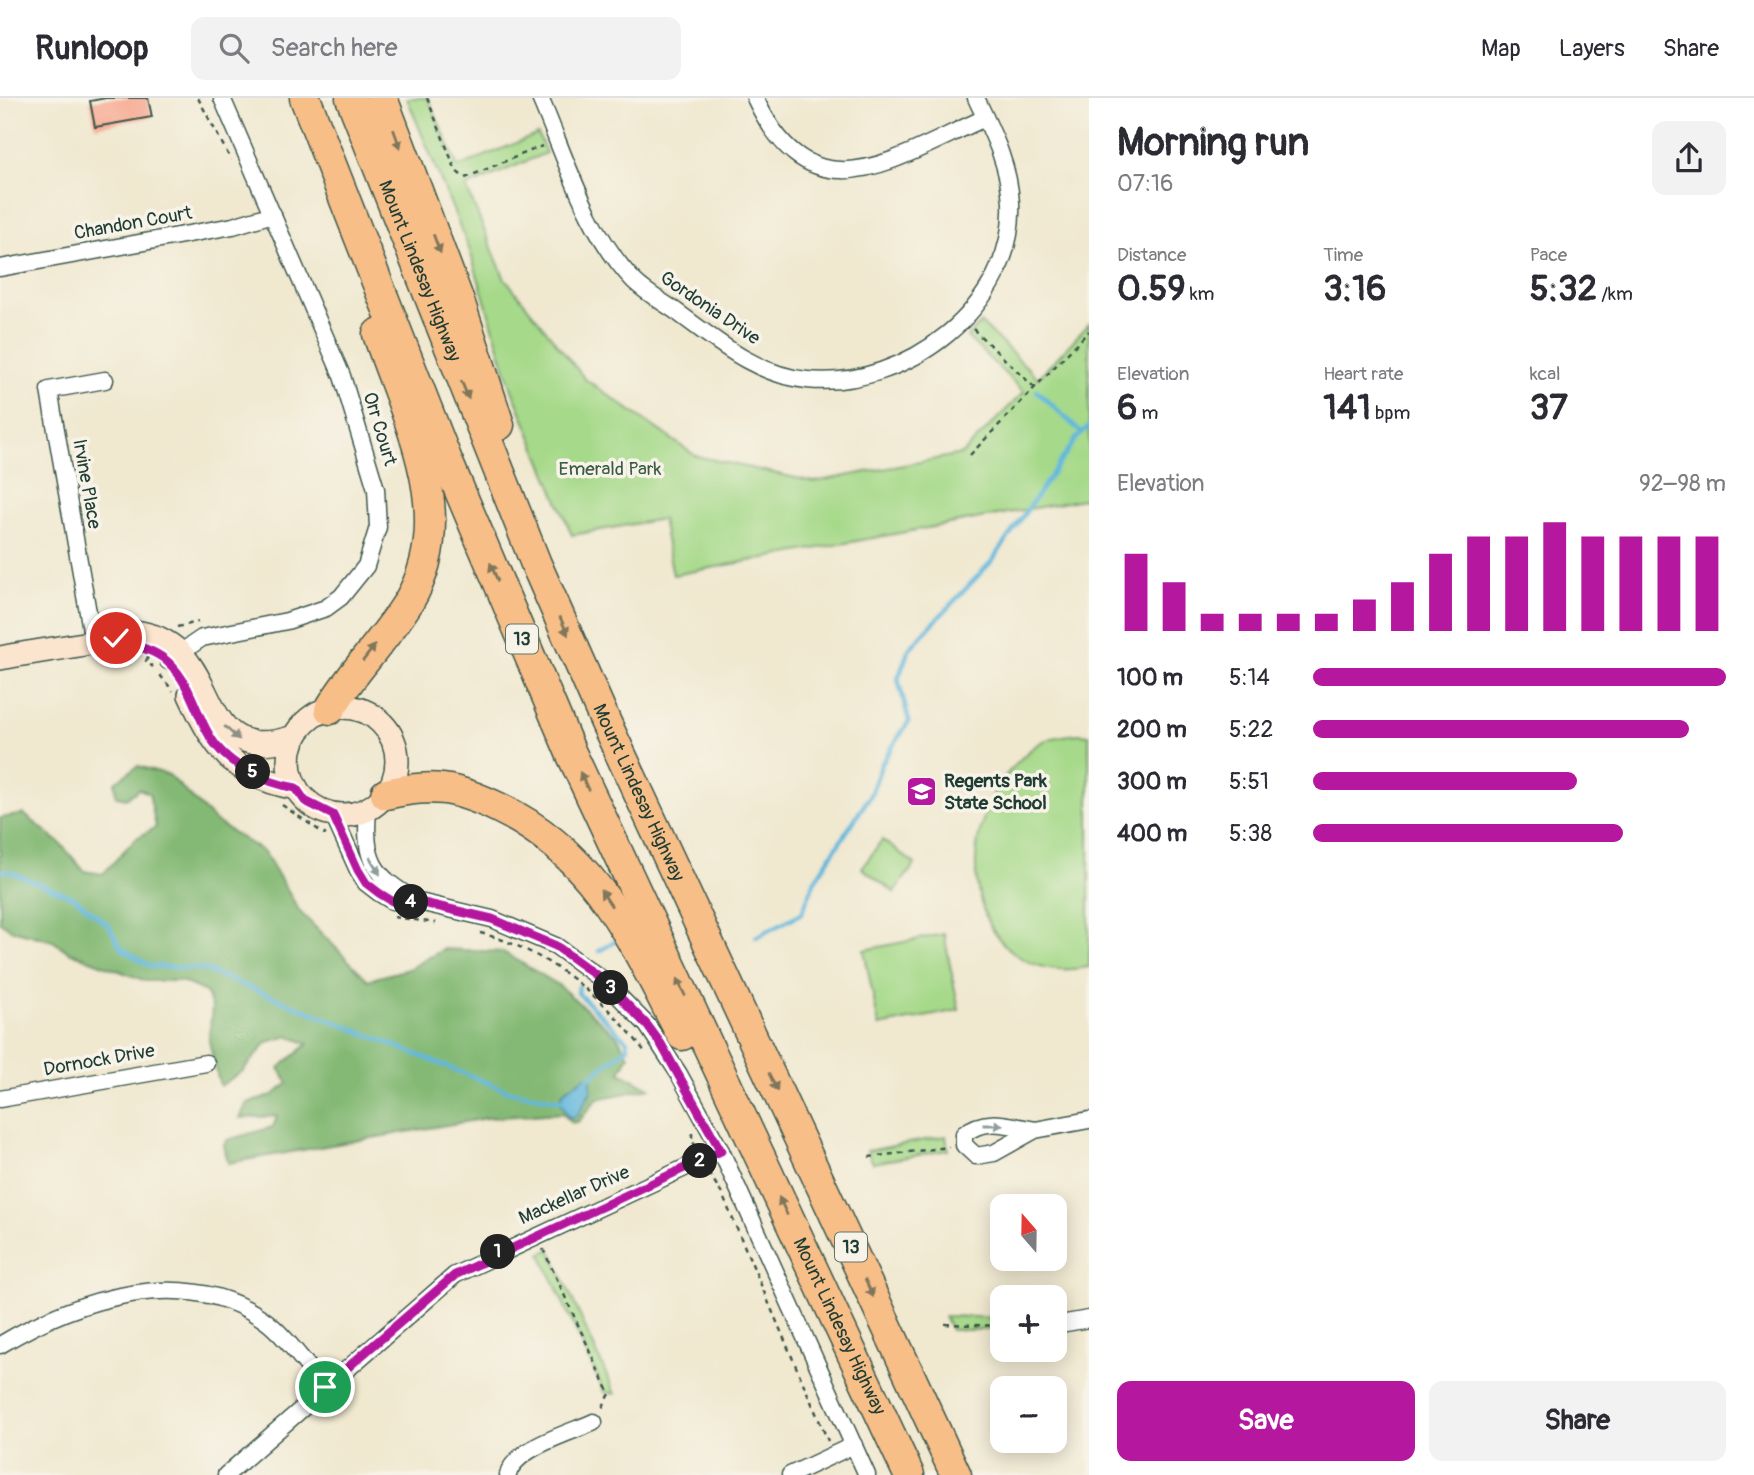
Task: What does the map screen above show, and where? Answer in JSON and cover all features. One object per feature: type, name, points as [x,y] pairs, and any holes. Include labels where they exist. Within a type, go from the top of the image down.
[{"type":"highway","name":"Mount Lindesay Highway","points":[[306,98],[448,463],[571,753],[909,1475]]},
{"type":"highway","name":"Mount Lindesay Highway","points":[[351,98],[536,564],[612,735],[956,1475]]},
{"type":"highway","points":[[382,98],[460,304],[531,520],[536,564]]},
{"type":"highway","points":[[330,709],[345,683],[413,593],[425,562],[431,517],[422,462],[341,228],[336,176]]},
{"type":"highway","points":[[377,802],[420,786],[451,791],[516,817],[555,843],[592,878],[608,901],[699,1067],[730,1093]]},
{"type":"street","name":"Orr Court","points":[[173,656],[202,638],[287,621],[326,608],[355,583],[375,545],[379,509],[370,466],[342,376],[222,98]]},
{"type":"street","name":"Gordonia Drive","points":[[540,98],[590,217],[611,254],[636,283],[737,355],[769,371],[806,380],[841,380],[875,375],[904,362],[960,324],[993,278],[1008,240],[1011,205],[1008,177],[1000,150],[976,98]]},
{"type":"street","points":[[755,98],[778,139],[796,156],[821,169],[848,172],[873,167],[985,118]]},
{"type":"street","name":"Chandon Court","points":[[0,268],[233,226],[273,214]]},
{"type":"street","name":"Irvine Place","points":[[105,380],[49,390],[105,639]]},
{"type":"street","points":[[0,658],[105,639],[173,656],[192,666],[230,734],[251,745],[264,745],[294,737]]},
{"type":"street","points":[[173,656],[220,751],[278,785],[296,788]]},
{"type":"street","points":[[377,802],[351,815],[333,815],[312,805],[296,788],[289,763],[294,737],[303,724],[330,709],[360,710],[373,716],[388,732],[397,752],[397,767],[377,802],[365,843],[376,871],[387,883],[419,902]]},
{"type":"street","points":[[333,815],[366,883],[392,901],[419,902],[492,919],[556,946],[603,980],[647,1025],[661,1044],[721,1151],[867,1475]]},
{"type":"street","name":"Dornock Drive","points":[[0,1099],[206,1063]]},
{"type":"street","points":[[1035,1130],[991,1122],[973,1127],[964,1134],[964,1145],[976,1156],[993,1153],[1035,1130],[1089,1120]]},
{"type":"street","name":"Mackellar Drive","points":[[226,1475],[455,1275],[721,1151]]},
{"type":"street","points":[[0,1345],[35,1324],[84,1305],[150,1291],[193,1290],[227,1298],[266,1320],[325,1387]]},
{"type":"street","points":[[1067,1323],[1089,1319]]},
{"type":"street","points":[[508,1475],[510,1465],[521,1455],[594,1422]]},
{"type":"street","points":[[790,1475],[854,1445]]},
{"type":"path","points":[[427,98],[456,171],[465,178],[558,139]]},
{"type":"path","points":[[960,324],[975,330],[1034,387]]},
{"type":"path","points":[[970,455],[1089,331]]},
{"type":"path","points":[[869,1157],[964,1145]]},
{"type":"path","points":[[536,1235],[610,1394],[594,1422]]},
{"type":"path","points":[[945,1324],[990,1326]]},
{"type":"green space","name":"Emerald Park","points":[[407,98],[428,98],[458,167],[538,134],[546,153],[466,187],[504,277],[585,379],[696,456],[814,482],[962,454],[1024,392],[967,337],[981,323],[1038,378],[1089,324],[1089,498],[673,575],[662,519],[572,535],[512,390],[470,251]]},
{"type":"green space","points":[[1080,734],[1089,735],[1089,967],[1048,968],[1017,955],[994,932],[981,902],[976,867],[980,830],[993,795],[1022,757],[1044,741]]},
{"type":"green space","points":[[138,766],[169,775],[215,821],[265,853],[300,912],[368,980],[408,969],[444,949],[503,952],[557,984],[617,1036],[629,1056],[620,1072],[650,1088],[597,1099],[579,1121],[572,1123],[562,1113],[487,1118],[228,1163],[224,1145],[227,1140],[273,1127],[277,1116],[240,1118],[247,1103],[273,1095],[288,1083],[279,1068],[308,1044],[289,1036],[267,1042],[243,1071],[220,1086],[209,1041],[212,1007],[206,992],[181,981],[146,981],[69,952],[53,941],[12,930],[0,922],[0,818],[24,814],[61,844],[84,871],[103,874],[135,839],[156,827],[149,793],[139,789],[127,798],[116,796],[115,782]],"holes":[[[580,1083],[591,1091],[577,1116],[569,1118],[571,1087]]]},
{"type":"green space","points":[[882,840],[915,864],[894,892],[862,868]]},
{"type":"green space","points":[[944,934],[959,1010],[879,1026],[864,950]]},
{"type":"green space","points":[[946,1136],[948,1150],[873,1163],[867,1151]]},
{"type":"green space","points":[[550,1249],[615,1394],[604,1392],[541,1254]]},
{"type":"green space","points":[[944,1316],[990,1318],[990,1330],[951,1330]]},
{"type":"water","points":[[585,1077],[591,1079],[591,1091],[577,1116],[569,1118],[560,1101],[564,1091]]},
{"type":"building","points":[[106,98],[148,98],[152,117],[95,127],[90,101]]},
{"type":"waterway","points":[[1037,391],[1082,433]]},
{"type":"waterway","points":[[756,937],[802,913],[815,880],[870,796],[882,763],[909,721],[898,679],[909,649],[992,561],[1076,439],[1089,426]]},
{"type":"waterway","points":[[0,871],[8,871],[75,898],[109,926],[121,948],[150,966],[203,969],[508,1091],[564,1101]]},
{"type":"waterway","points":[[599,951],[617,940]]},
{"type":"waterway","points":[[579,986],[578,993],[627,1041],[628,1047],[585,1081]]},
{"type":"place","name":"Regents Park State School","points":[[921,792]]},
{"type":"route","points":[[116,638],[168,661],[186,685],[214,743],[229,760],[278,785],[296,788],[305,801],[318,810],[333,815],[358,870],[366,883],[379,893],[392,901],[419,902],[457,910],[526,932],[556,946],[603,980],[647,1025],[661,1044],[721,1151],[486,1257],[455,1275],[426,1297],[325,1387]]}]
